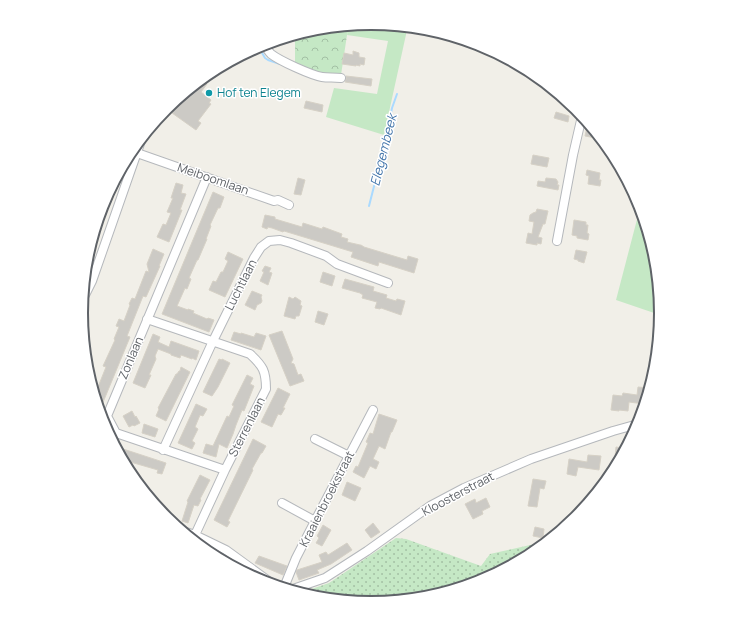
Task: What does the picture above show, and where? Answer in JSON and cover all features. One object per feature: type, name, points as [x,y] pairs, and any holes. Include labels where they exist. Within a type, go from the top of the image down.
[{"type":"street","points":[[268,50],[279,59],[312,74],[323,77],[341,78]]},
{"type":"street","points":[[557,241],[580,123]]},
{"type":"street","name":"Meiboomlaan","points":[[137,153],[289,205]]},
{"type":"street","points":[[89,288],[137,154]]},
{"type":"street","name":"Zonlaan","points":[[107,416],[207,177]]},
{"type":"street","name":"Luchtlaan","points":[[163,450],[213,341],[254,258],[261,247],[269,241],[280,240],[291,243],[326,256],[337,264],[388,283]]},
{"type":"street","name":"Sterrenlaan","points":[[147,319],[250,354],[260,363],[266,377],[266,389],[225,470],[195,535]]},
{"type":"street","name":"Kraaienbroekstraat","points":[[287,583],[296,558],[373,410]]},
{"type":"street","name":"Zonlaan","points":[[108,417],[116,433],[225,470]]},
{"type":"street","name":"Kloosterstraat","points":[[300,587],[325,578],[367,551],[430,506],[464,488],[531,459],[629,426]]},
{"type":"street","points":[[314,439],[348,456]]},
{"type":"street","points":[[282,503],[315,521]]},
{"type":"street","points":[[195,535],[226,550],[255,571]]},
{"type":"green space","points":[[370,30],[407,32],[384,135],[326,117],[334,88],[377,94],[388,41],[347,35],[349,31]]},
{"type":"green space","points":[[349,31],[341,75],[323,74],[295,63],[295,41],[315,35]]},
{"type":"green space","points":[[637,219],[648,258],[654,313],[616,300]]},
{"type":"green space","points":[[396,538],[406,539],[481,566],[490,554],[534,544],[496,567],[461,581],[426,591],[407,594],[370,596],[334,594],[310,590],[329,583]]},
{"type":"building","points":[[353,51],[359,53],[359,57],[365,58],[364,65],[360,64],[360,66],[356,66],[342,64],[344,53],[353,55]]},
{"type":"building","points":[[346,76],[372,79],[371,86],[345,82]]},
{"type":"building","points":[[206,83],[207,84],[201,92],[211,100],[209,103],[211,104],[198,121],[201,123],[196,130],[171,112]]},
{"type":"building","points":[[306,101],[323,105],[322,112],[304,108]]},
{"type":"building","points":[[556,112],[569,116],[568,122],[554,118]]},
{"type":"building","points":[[586,130],[592,137],[585,136]]},
{"type":"building","points":[[533,155],[549,158],[547,167],[531,164]]},
{"type":"building","points":[[587,170],[600,173],[600,186],[588,184],[589,176],[586,175]]},
{"type":"building","points":[[298,178],[305,180],[301,195],[294,194]]},
{"type":"building","points":[[546,178],[556,179],[558,182],[557,185],[559,185],[558,190],[537,186],[538,181],[545,182]]},
{"type":"building","points":[[176,183],[183,185],[181,193],[186,194],[180,210],[182,210],[169,242],[157,237],[163,224],[166,225],[171,213],[167,212],[173,198],[171,198]]},
{"type":"building","points":[[213,192],[224,197],[220,208],[218,208],[210,225],[207,239],[189,278],[191,279],[187,289],[185,288],[177,306],[194,311],[193,313],[207,319],[214,320],[209,332],[162,314]]},
{"type":"building","points":[[537,209],[548,211],[545,224],[543,224],[538,237],[542,238],[541,244],[537,243],[537,245],[526,243],[528,233],[532,234],[534,222],[529,221],[530,215],[536,212]]},
{"type":"building","points":[[265,215],[302,227],[303,223],[322,229],[323,227],[342,234],[341,237],[348,239],[347,242],[407,260],[408,256],[418,259],[414,273],[379,262],[378,266],[351,257],[353,252],[284,231],[283,232],[268,227],[267,229],[262,227]]},
{"type":"building","points":[[574,220],[586,222],[586,225],[588,225],[587,233],[589,234],[588,240],[577,238],[577,236],[572,235]]},
{"type":"building","points":[[153,249],[164,254],[146,297],[143,296],[127,336],[130,337],[103,403],[98,388],[106,367],[103,366],[115,340],[114,339],[119,327],[116,326],[119,319],[124,321],[132,298],[135,299],[146,271],[149,272],[147,264]]},
{"type":"building","points":[[576,250],[587,252],[584,263],[574,259]]},
{"type":"building","points":[[228,252],[243,259],[225,297],[209,290],[213,281],[216,282],[221,272],[223,272],[228,261],[225,259]]},
{"type":"building","points":[[265,266],[271,268],[269,272],[272,273],[268,285],[260,281],[264,272],[262,271]]},
{"type":"building","points":[[323,272],[335,276],[332,286],[320,282]]},
{"type":"building","points":[[345,279],[374,287],[373,291],[387,295],[386,298],[396,301],[397,299],[405,301],[401,315],[381,308],[375,308],[377,302],[362,298],[363,295],[360,293],[342,288]]},
{"type":"building","points":[[252,291],[262,295],[262,301],[257,305],[255,310],[245,305]]},
{"type":"building","points":[[289,297],[293,299],[295,297],[301,301],[300,305],[302,306],[299,316],[296,316],[295,319],[284,316]]},
{"type":"building","points":[[318,311],[328,314],[324,325],[315,322]]},
{"type":"building","points":[[282,331],[293,359],[291,363],[294,364],[298,375],[301,374],[304,381],[290,386],[269,335]]},
{"type":"building","points":[[234,332],[254,337],[256,333],[266,336],[261,350],[231,340]]},
{"type":"building","points":[[153,334],[160,337],[158,342],[169,347],[171,341],[199,351],[196,360],[181,355],[180,358],[158,349],[155,356],[156,359],[149,375],[151,375],[145,388],[133,383]]},
{"type":"building","points":[[219,359],[230,363],[212,396],[203,392]]},
{"type":"building","points":[[181,367],[190,372],[166,421],[156,416],[159,409],[158,408]]},
{"type":"building","points":[[247,375],[253,378],[250,384],[254,386],[244,411],[242,410],[227,448],[219,444],[216,457],[203,453],[206,444],[213,446],[227,416],[229,417],[234,406],[232,405]]},
{"type":"building","points":[[638,387],[644,388],[638,403],[629,402],[628,411],[611,410],[613,395],[622,396],[623,393],[637,395]]},
{"type":"building","points":[[278,388],[290,394],[283,408],[285,408],[281,415],[278,414],[272,427],[261,422]]},
{"type":"building","points":[[196,404],[207,409],[203,416],[200,415],[195,427],[198,429],[192,441],[195,443],[192,449],[178,443]]},
{"type":"building","points":[[132,411],[140,423],[129,427],[123,416]]},
{"type":"building","points":[[379,414],[397,420],[385,449],[379,446],[373,459],[379,462],[376,469],[370,466],[364,478],[353,472],[356,466],[358,467],[368,443],[366,442],[370,433],[373,434]]},
{"type":"building","points":[[144,424],[158,429],[155,437],[142,433]]},
{"type":"building","points":[[253,439],[266,446],[252,469],[253,470],[228,521],[230,522],[227,527],[214,520]]},
{"type":"building","points":[[616,447],[619,448],[616,455],[615,456]]},
{"type":"building","points":[[122,449],[166,463],[162,474],[157,473],[158,470],[130,462]]},
{"type":"building","points":[[588,455],[601,456],[599,470],[578,467],[576,476],[567,474],[569,459],[587,462]]},
{"type":"building","points":[[200,475],[210,480],[198,506],[194,505],[188,523],[182,521],[188,502],[187,501]]},
{"type":"building","points":[[533,479],[546,481],[544,489],[540,488],[537,507],[528,506]]},
{"type":"building","points":[[347,482],[361,488],[355,501],[342,495]]},
{"type":"building","points":[[486,498],[490,507],[482,511],[483,514],[473,519],[465,504],[475,499],[476,503]]},
{"type":"building","points":[[373,523],[380,532],[371,538],[365,530]]},
{"type":"building","points":[[323,525],[331,530],[322,546],[316,543],[319,538],[317,536]]},
{"type":"building","points":[[535,527],[544,529],[543,538],[533,536]]},
{"type":"building","points":[[347,543],[352,550],[331,564],[317,570],[319,573],[299,580],[296,572],[297,570],[322,562],[319,555],[326,552],[328,555]]},
{"type":"building","points":[[259,556],[287,566],[283,575],[255,563]]},
{"type":"waterway","name":"Elegembeek","points":[[262,52],[268,60],[280,64]]},
{"type":"waterway","name":"Elegembeek","points":[[369,206],[392,108],[397,94]]},
{"type":"place","name":"Hof ten Elegem","points":[[209,93]]}]
